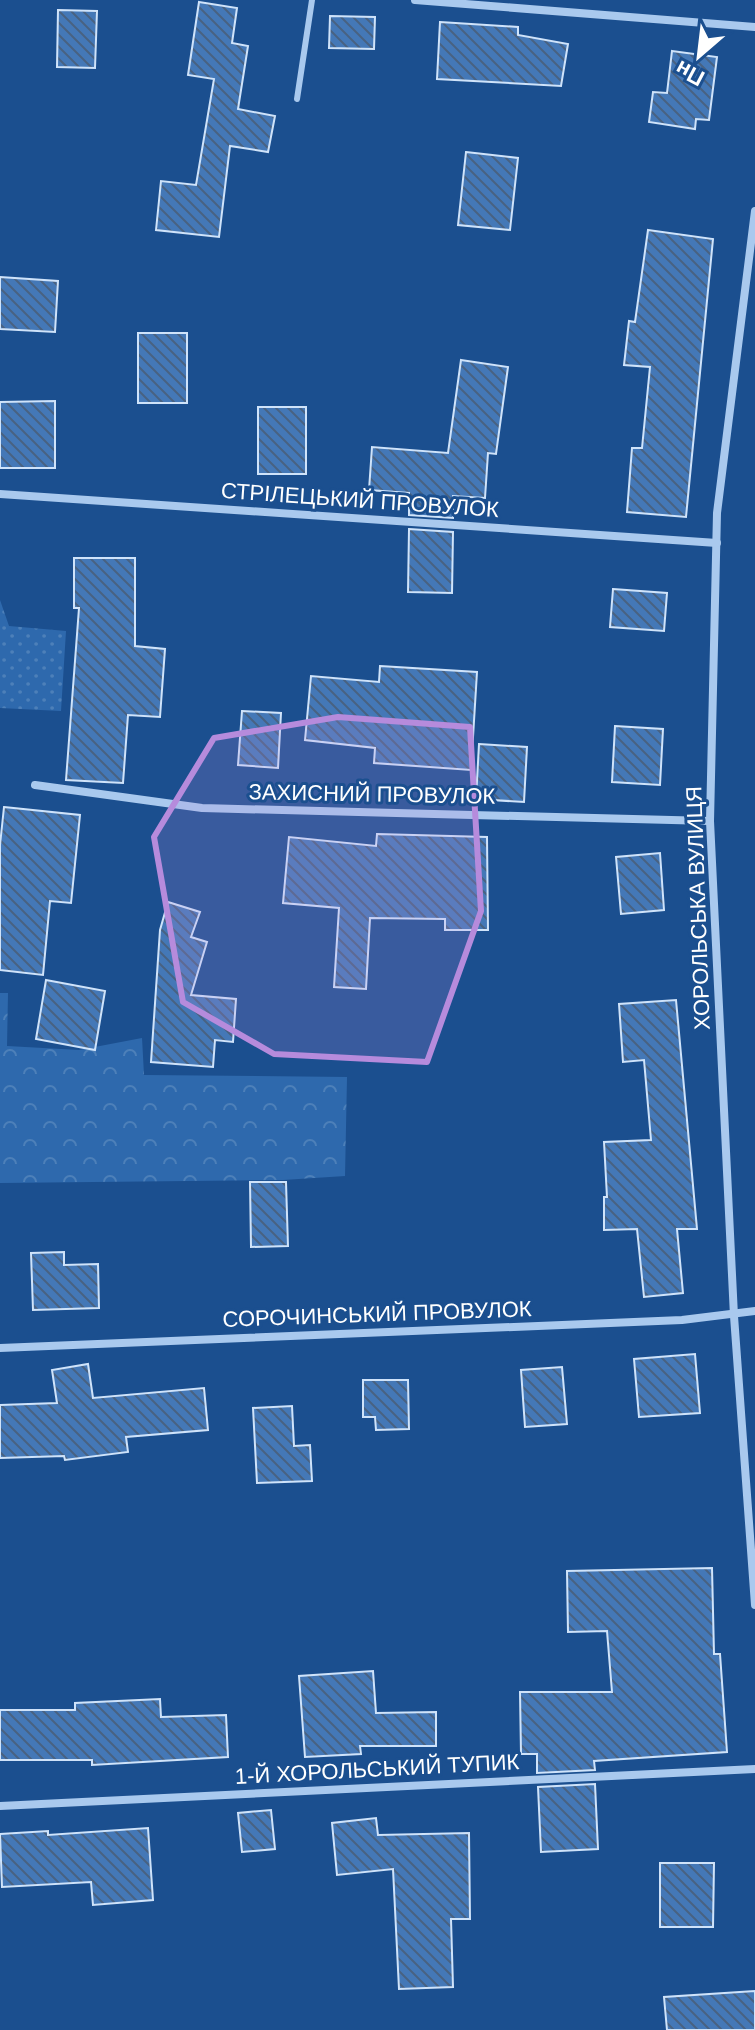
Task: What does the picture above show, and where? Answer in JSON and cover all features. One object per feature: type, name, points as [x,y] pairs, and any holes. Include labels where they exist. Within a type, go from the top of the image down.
[{"type":"street","points":[[415,0],[755,27]]},
{"type":"street","name":"ХОРОЛЬСЬКА ВУЛИЦЯ","points":[[755,211],[717,513],[710,821],[734,1316],[755,1605]]},
{"type":"street","name":"СТРІЛЕЦЬКИЙ ПРОВУЛОК","points":[[0,494],[717,543]]},
{"type":"street","name":"ЗАХИСНИЙ ПРОВУЛОК","points":[[35,785],[202,808],[710,821]]},
{"type":"street","name":"СОРОЧИНСЬКИЙ ПРОВУЛОК","points":[[0,1348],[734,1316],[755,1311]]},
{"type":"street","name":"1-Й ХОРОЛЬСЬКИЙ ТУПИК","points":[[0,1806],[755,1769]]},
{"type":"lane","points":[[297,99],[312,0]]},
{"type":"highlighted area","points":[[338,717],[470,727],[481,911],[427,1062],[274,1054],[183,1002],[154,837],[214,738]]},
{"type":"green space","points":[[0,600],[9,626],[66,631],[61,711],[0,708]]},
{"type":"green space","points":[[0,993],[8,993],[7,1046],[79,1050],[142,1038],[144,1075],[347,1077],[345,1176],[283,1180],[0,1183]]},
{"type":"building","points":[[199,2],[237,8],[232,43],[248,46],[238,109],[275,116],[268,152],[230,146],[219,237],[156,230],[161,181],[196,185],[214,79],[188,75]]},
{"type":"building","points":[[58,10],[97,11],[95,68],[57,67]]},
{"type":"building","points":[[330,16],[375,17],[374,49],[329,48]]},
{"type":"building","points":[[440,22],[518,27],[518,35],[568,44],[561,86],[437,79]]},
{"type":"building","points":[[672,51],[717,57],[709,120],[696,119],[695,129],[649,122],[653,92],[667,93]]},
{"type":"building","points":[[466,152],[518,158],[510,230],[458,225]]},
{"type":"building","points":[[648,230],[713,239],[686,517],[627,512],[632,448],[642,448],[650,367],[624,365],[629,321],[635,322]]},
{"type":"building","points":[[0,277],[58,281],[55,332],[0,329]]},
{"type":"building","points":[[138,333],[187,333],[187,403],[138,403]]},
{"type":"building","points":[[461,360],[508,367],[496,454],[488,453],[485,498],[453,496],[453,518],[409,515],[409,493],[369,490],[372,447],[448,453]]},
{"type":"building","points":[[55,401],[55,468],[0,468],[0,402]]},
{"type":"building","points":[[258,407],[306,407],[306,474],[258,474]]},
{"type":"building","points":[[409,529],[453,532],[452,593],[408,592]]},
{"type":"building","points":[[74,558],[135,558],[135,646],[165,649],[160,717],[128,715],[123,783],[66,780],[79,608],[74,608]]},
{"type":"building","points":[[613,589],[667,593],[664,631],[610,627]]},
{"type":"building","points":[[380,666],[477,672],[471,770],[374,763],[375,748],[305,740],[311,676],[379,682]]},
{"type":"building","points":[[242,711],[281,713],[278,768],[238,765]]},
{"type":"building","points":[[615,726],[663,729],[660,785],[612,782]]},
{"type":"building","points":[[479,744],[527,747],[524,802],[476,799]]},
{"type":"building","points":[[4,807],[80,815],[71,903],[50,901],[43,975],[0,970],[0,845]]},
{"type":"building","points":[[377,834],[487,837],[488,930],[445,930],[445,919],[370,918],[366,989],[334,987],[339,908],[283,903],[289,837],[376,846]]},
{"type":"building","points":[[660,853],[664,910],[621,914],[616,857]]},
{"type":"building","points":[[168,902],[200,912],[191,937],[207,942],[191,995],[236,999],[233,1042],[215,1040],[213,1067],[151,1062],[160,930]]},
{"type":"building","points":[[46,980],[105,991],[95,1050],[36,1039]]},
{"type":"building","points":[[676,1000],[697,1229],[677,1229],[683,1293],[644,1297],[637,1229],[604,1230],[604,1197],[607,1197],[604,1142],[651,1140],[644,1060],[623,1062],[619,1004]]},
{"type":"building","points":[[250,1182],[286,1182],[288,1246],[251,1247]]},
{"type":"building","points":[[64,1252],[64,1265],[98,1264],[99,1308],[33,1310],[31,1253]]},
{"type":"building","points":[[695,1354],[700,1413],[639,1417],[634,1359]]},
{"type":"building","points":[[88,1364],[93,1398],[204,1388],[208,1430],[126,1437],[128,1452],[65,1460],[64,1456],[0,1458],[0,1405],[57,1403],[52,1370]]},
{"type":"building","points":[[562,1367],[567,1424],[525,1427],[521,1370]]},
{"type":"building","points":[[363,1380],[408,1380],[409,1429],[376,1430],[375,1417],[363,1417]]},
{"type":"building","points":[[292,1406],[294,1446],[310,1445],[312,1481],[257,1483],[253,1408]]},
{"type":"building","points":[[712,1568],[714,1654],[720,1654],[727,1752],[594,1761],[595,1770],[537,1773],[537,1754],[521,1754],[520,1692],[612,1692],[607,1631],[568,1632],[567,1571]]},
{"type":"building","points":[[373,1671],[376,1713],[436,1712],[436,1746],[360,1746],[361,1754],[305,1757],[299,1676]]},
{"type":"building","points":[[160,1699],[161,1717],[226,1715],[228,1757],[92,1765],[92,1760],[0,1760],[0,1710],[75,1710],[75,1703]]},
{"type":"building","points":[[595,1784],[598,1849],[541,1852],[538,1787]]},
{"type":"building","points":[[271,1810],[275,1849],[242,1852],[238,1813]]},
{"type":"building","points":[[376,1818],[378,1835],[469,1833],[470,1919],[451,1919],[453,1987],[399,1989],[393,1869],[337,1875],[332,1823]]},
{"type":"building","points":[[148,1828],[153,1900],[93,1905],[91,1882],[2,1887],[0,1834],[48,1831],[48,1835]]},
{"type":"building","points":[[660,1863],[714,1863],[713,1927],[660,1927]]},
{"type":"building","points":[[755,1991],[755,2030],[667,2030],[664,1997]]}]
